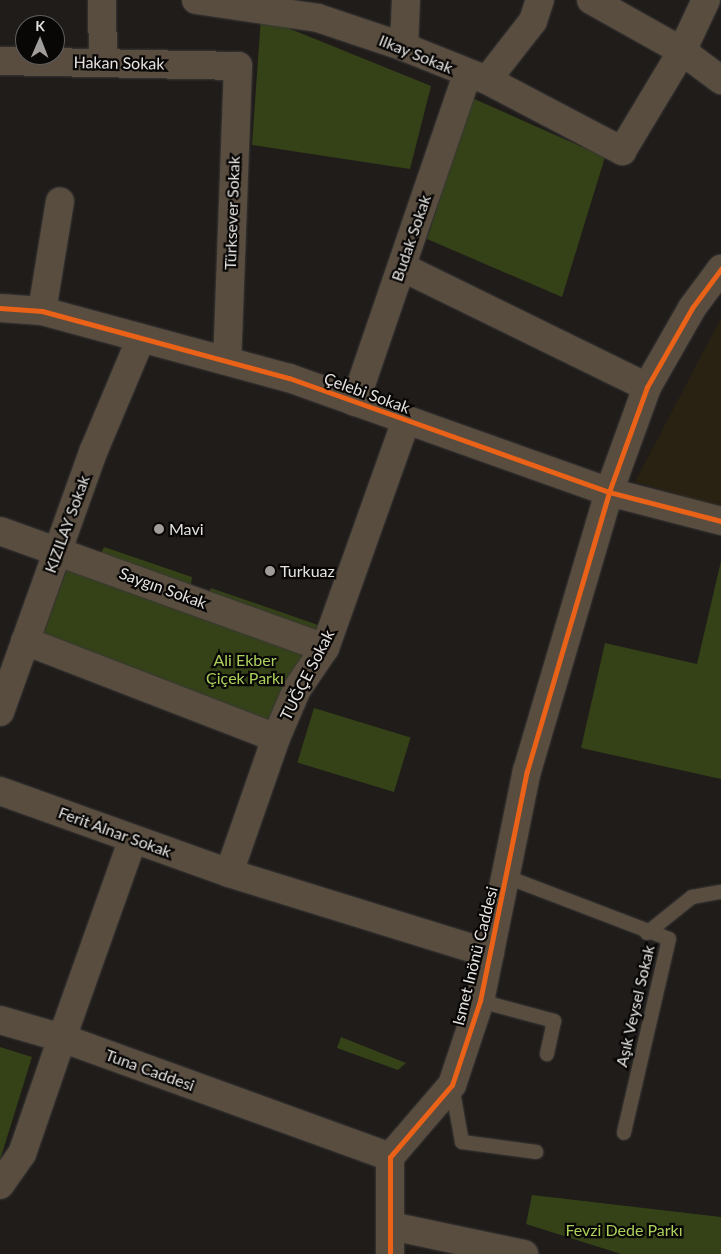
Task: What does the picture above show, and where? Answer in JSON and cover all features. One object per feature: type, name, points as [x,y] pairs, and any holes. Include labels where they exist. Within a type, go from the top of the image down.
[{"type":"street","points":[[102,0],[103,62]]},
{"type":"street","name":"Ilkay Sokak","points":[[196,0],[318,18],[404,47],[477,77],[622,150],[682,51]]},
{"type":"street","points":[[404,47],[406,0]]},
{"type":"street","name":"Budak Sokak","points":[[356,402],[402,267],[477,77],[533,21],[540,0]]},
{"type":"street","points":[[590,0],[682,51],[721,80]]},
{"type":"street","points":[[682,51],[706,0]]},
{"type":"street","name":"Hakan Sokak","points":[[0,61],[238,66]]},
{"type":"street","name":"Türksever Sokak","points":[[227,360],[238,66]]},
{"type":"street","points":[[42,310],[60,201]]},
{"type":"street","points":[[402,267],[647,387]]},
{"type":"street","name":"Ismet Inönü Caddesi","points":[[390,1157],[452,1085],[480,1001],[507,877],[510,849],[528,771],[609,492],[647,387],[692,308],[721,269]]},
{"type":"street","name":"Çelebi Sokak","points":[[0,308],[42,310],[227,360],[356,402],[609,492],[721,521]]},
{"type":"street","name":"KIZILAY Sokak","points":[[0,712],[58,548],[140,338]]},
{"type":"street","name":"TUĞÇE Sokak","points":[[230,873],[276,738],[297,689],[325,648],[406,420]]},
{"type":"street","name":"Saygın Sokak","points":[[0,531],[58,548],[325,648]]},
{"type":"street","points":[[25,641],[276,738]]},
{"type":"street","name":"Ferit Alnar Sokak","points":[[0,791],[230,873],[490,954]]},
{"type":"street","points":[[0,1185],[22,1154],[133,840]]},
{"type":"street","name":"Tuna Caddesi","points":[[0,1020],[62,1038],[390,1157]]},
{"type":"street","points":[[390,1157],[390,1254]]},
{"type":"street","points":[[391,1226],[513,1253]]},
{"type":"lane","name":"Aşık Veysel Sokak","points":[[507,877],[647,933],[669,939],[624,1133]]},
{"type":"lane","points":[[647,933],[692,897],[721,892]]},
{"type":"lane","points":[[480,1001],[554,1021],[547,1054]]},
{"type":"lane","points":[[452,1085],[462,1142],[536,1152]]},
{"type":"shaded area","points":[[721,318],[721,507],[635,482]]},
{"type":"green space","points":[[261,17],[431,86],[410,169],[252,145]]},
{"type":"green space","points":[[472,98],[605,157],[562,297],[427,239]]},
{"type":"green space","points":[[104,547],[192,577],[190,591],[99,557]]},
{"type":"green space","points":[[721,561],[721,779],[581,748],[605,643],[697,664]]},
{"type":"green space","name":"Ali Ekber Çiçek Parkı","points":[[69,563],[307,650],[280,724],[42,637]]},
{"type":"green space","points":[[211,588],[321,626],[315,641],[205,599]]},
{"type":"green space","points":[[314,708],[411,738],[394,792],[297,763]]},
{"type":"green space","points":[[341,1037],[406,1063],[398,1070],[337,1048]]},
{"type":"green space","points":[[0,1047],[32,1057],[0,1160]]},
{"type":"green space","name":"Fevzi Dede Parkı","points":[[532,1195],[721,1217],[721,1254],[621,1254],[526,1224]]},
{"type":"cycle path","points":[[390,1254],[390,1157],[452,1085],[480,1001],[527,771],[609,492],[647,387],[692,308],[721,269]]},
{"type":"cycle path","points":[[0,308],[42,311],[289,378],[609,492],[721,521]]},
{"type":"place","name":"Mavi","points":[[159,529]]},
{"type":"place","name":"Turkuaz","points":[[270,571]]}]
